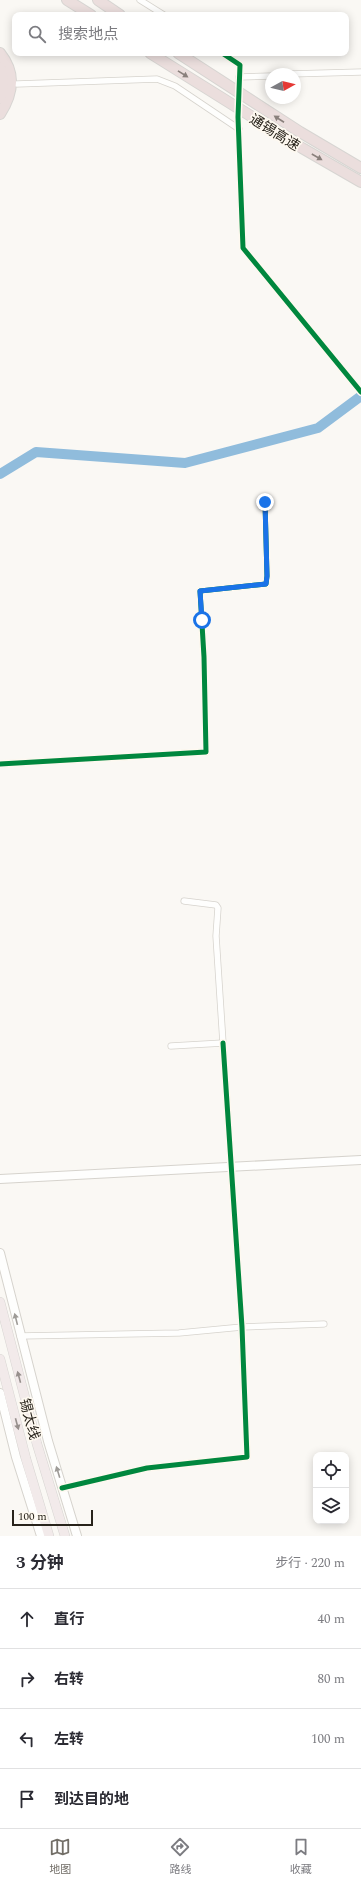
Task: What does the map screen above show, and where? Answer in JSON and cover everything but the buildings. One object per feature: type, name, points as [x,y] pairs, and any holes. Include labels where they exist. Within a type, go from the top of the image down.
[{"type":"highway","points":[[67,0],[85,12]]},
{"type":"highway","points":[[98,0],[116,12]]},
{"type":"highway","points":[[0,53],[6,60],[11,78],[11,90],[8,101],[0,114]]},
{"type":"highway","name":"通锡高速","points":[[155,56],[302,148],[361,182]]},
{"type":"highway","name":"通锡高速","points":[[183,56],[300,132],[361,168]]},
{"type":"highway","points":[[0,67],[2,72],[3,89],[0,98]]},
{"type":"main road","points":[[0,1179],[361,1160]]},
{"type":"main road","points":[[0,1253],[20,1336],[62,1488],[77,1536]]},
{"type":"main road","name":"锡太线","points":[[0,1302],[37,1444],[65,1536]]},
{"type":"main road","name":"锡太线","points":[[0,1359],[26,1459],[49,1536]]},
{"type":"main road","points":[[0,1393],[16,1457],[41,1536]]},
{"type":"street","points":[[140,0],[159,12]]},
{"type":"street","points":[[226,56],[240,65],[239,81],[265,77]]},
{"type":"street","points":[[301,74],[361,72]]},
{"type":"street","points":[[17,84],[157,79],[175,86],[239,129]]},
{"type":"street","points":[[238,118],[243,248],[361,392]]},
{"type":"street","points":[[0,764],[206,752],[204,657],[200,591],[266,584],[265,502]]},
{"type":"street","points":[[62,1488],[147,1468],[247,1457],[242,1327],[233,1210],[232,1167],[216,936],[218,908],[216,905],[184,901]]},
{"type":"street","points":[[171,1046],[223,1043]]},
{"type":"street","points":[[20,1336],[179,1332],[242,1327],[324,1324]]},
{"type":"waterway","points":[[0,474],[36,452],[185,463],[318,428],[361,396]]},
{"type":"cycle path","points":[[226,56],[240,65],[238,117],[243,248],[361,392]]},
{"type":"cycle path","points":[[0,764],[206,752],[204,657],[200,591],[266,584],[265,502]]},
{"type":"cycle path","points":[[62,1488],[147,1468],[247,1457],[242,1327],[223,1043]]},
{"type":"route","points":[[202,620],[200,591],[266,584],[265,502]]}]
